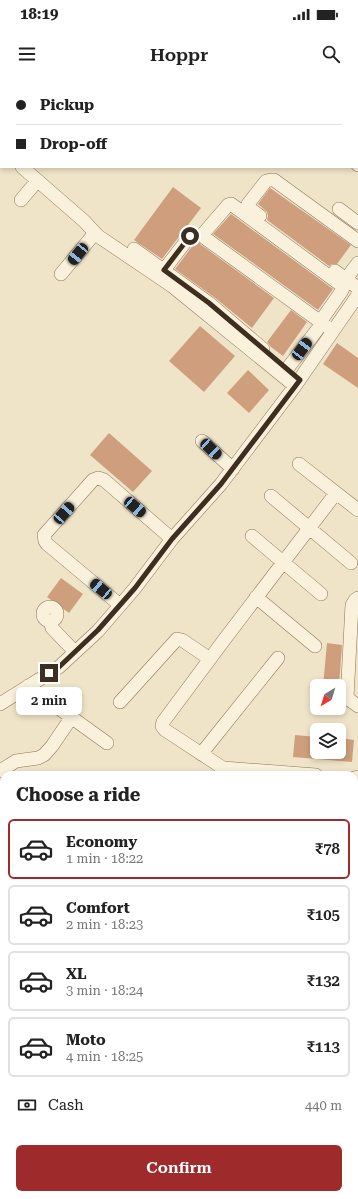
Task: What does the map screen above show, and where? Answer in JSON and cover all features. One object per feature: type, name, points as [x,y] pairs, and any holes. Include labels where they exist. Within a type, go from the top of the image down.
[{"type":"street","points":[[23,168],[84,221],[94,232],[172,286],[297,383]]},
{"type":"street","points":[[30,168],[92,220],[94,232],[61,274]]},
{"type":"street","points":[[21,200],[37,180]]},
{"type":"street","points":[[358,241],[274,180],[266,181],[248,204],[249,208],[358,288]]},
{"type":"street","points":[[287,369],[318,326],[343,288],[231,204],[228,205],[203,234],[205,238],[318,326],[333,331]]},
{"type":"street","points":[[339,209],[358,223]]},
{"type":"street","points":[[164,270],[190,236]]},
{"type":"street","points":[[134,249],[209,303],[287,369],[297,383]]},
{"type":"street","points":[[346,279],[358,263]]},
{"type":"street","points":[[0,704],[59,667],[98,630],[135,588],[172,539],[221,484],[297,383],[358,295]]},
{"type":"street","points":[[202,441],[232,469]]},
{"type":"street","points":[[299,464],[358,510]]},
{"type":"street","points":[[120,605],[47,544],[44,535],[93,480],[98,478],[104,480],[172,539]]},
{"type":"street","points":[[263,771],[223,768],[165,730],[162,726],[163,722],[336,493]]},
{"type":"street","points":[[271,496],[351,563]]},
{"type":"street","points":[[252,536],[321,594]]},
{"type":"street","points":[[256,598],[315,646]]},
{"type":"street","points":[[358,598],[352,605],[347,698],[358,706]]},
{"type":"street","points":[[50,621],[52,628],[75,652]]},
{"type":"street","points":[[120,702],[177,639],[182,640],[210,659]]},
{"type":"street","points":[[201,754],[278,658]]},
{"type":"street","points":[[28,686],[107,743]]},
{"type":"street","points":[[0,770],[16,761],[38,758],[44,755],[71,718]]},
{"type":"building","points":[[173,187],[201,208],[162,259],[134,240]]},
{"type":"building","points":[[270,188],[351,245],[337,264],[332,264],[329,266],[267,220],[267,212],[258,204]]},
{"type":"building","points":[[231,214],[333,289],[318,310],[213,234]]},
{"type":"building","points":[[197,240],[200,244],[274,298],[252,328],[214,297],[175,269]]},
{"type":"building","points":[[291,310],[307,322],[283,356],[267,342]]},
{"type":"building","points":[[200,326],[235,356],[204,392],[169,361]]},
{"type":"building","points":[[337,343],[358,358],[358,388],[323,364]]},
{"type":"building","points":[[248,370],[269,390],[249,413],[227,393]]},
{"type":"building","points":[[109,433],[152,471],[133,492],[90,455]]},
{"type":"building","points":[[61,578],[83,594],[69,613],[47,597]]},
{"type":"building","points":[[327,643],[342,645],[340,679],[324,679]]},
{"type":"building","points":[[295,735],[310,736],[310,758],[293,757]]},
{"type":"building","points":[[346,739],[354,740],[352,762],[317,759],[346,759]]},
{"type":"route","points":[[49,673],[59,667],[98,630],[135,588],[172,539],[221,484],[300,380],[209,303],[164,270],[190,236]]}]
